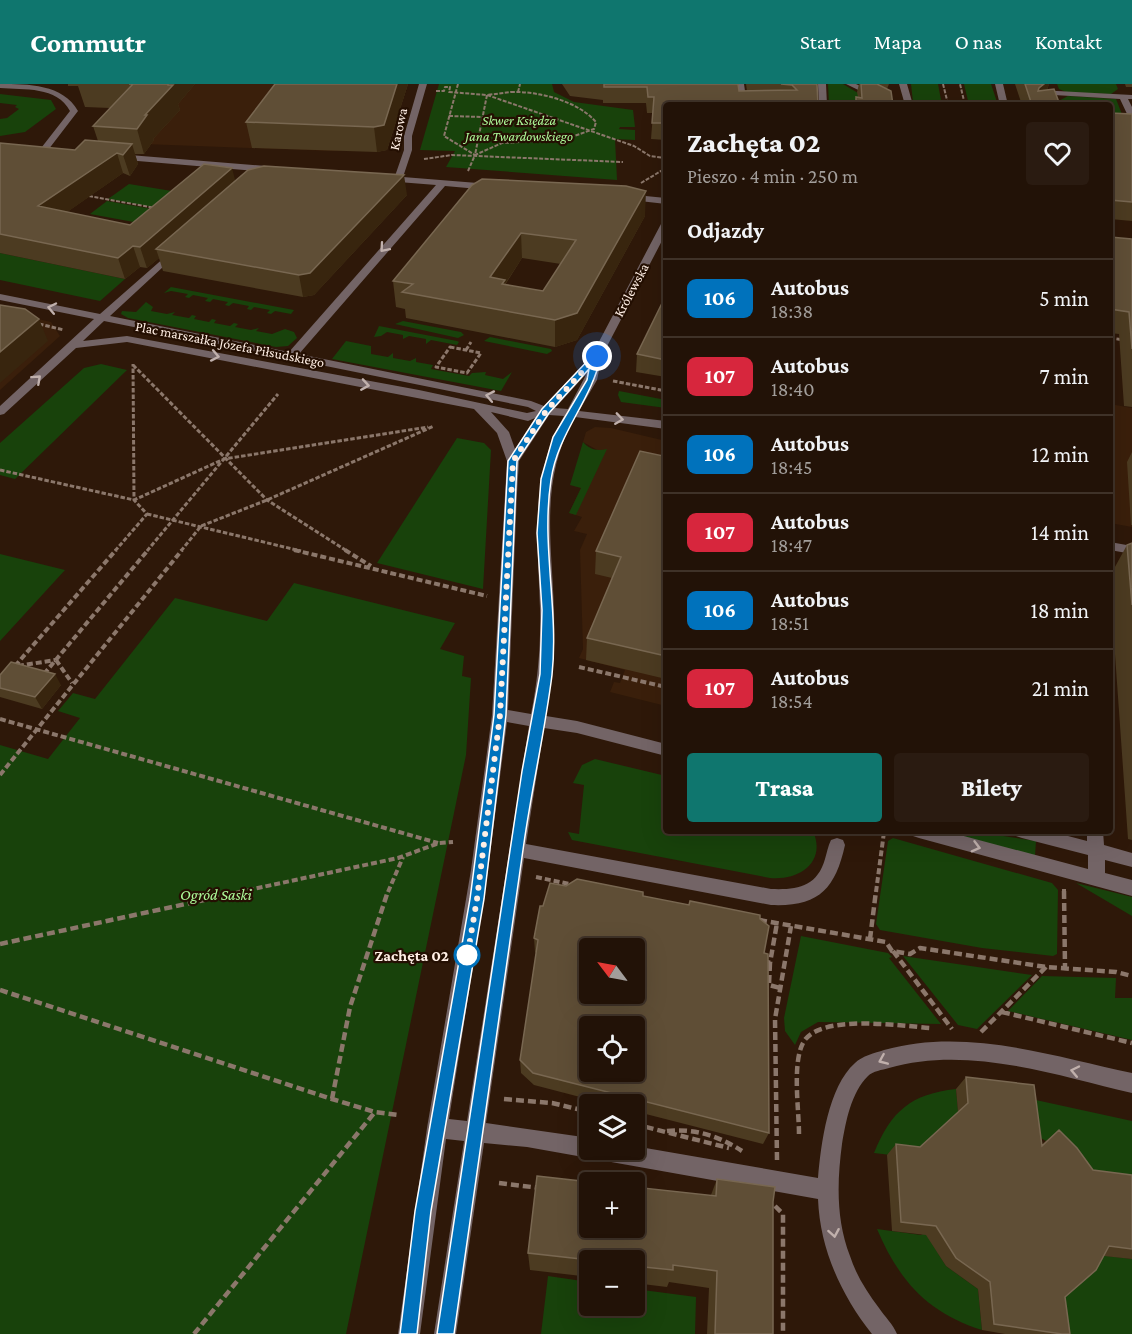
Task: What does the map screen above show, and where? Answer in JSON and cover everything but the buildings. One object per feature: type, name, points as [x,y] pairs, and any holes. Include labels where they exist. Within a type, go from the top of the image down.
[{"type":"street","name":"Karowa","points":[[398,179],[408,150],[408,136],[423,84]]},
{"type":"street","points":[[740,84],[743,102]]},
{"type":"street","points":[[822,84],[823,102]]},
{"type":"street","points":[[850,84],[889,102]]},
{"type":"street","points":[[903,84],[908,102]]},
{"type":"street","points":[[999,84],[1003,102]]},
{"type":"street","points":[[1054,84],[1057,93]]},
{"type":"street","points":[[1121,84],[1132,116]]},
{"type":"street","points":[[0,86],[56,94],[66,98],[74,111],[37,152],[53,153]]},
{"type":"street","points":[[1048,99],[1057,93],[1127,97]]},
{"type":"street","points":[[110,156],[287,170]]},
{"type":"street","points":[[255,180],[268,169]]},
{"type":"street","points":[[378,178],[506,188]]},
{"type":"street","points":[[291,356],[443,183]]},
{"type":"street","points":[[616,197],[663,201]]},
{"type":"street","name":"Królewska","points":[[445,1334],[546,674],[547,610],[542,533],[546,479],[558,437],[591,380],[597,356],[663,230]]},
{"type":"street","points":[[0,412],[75,345],[99,318],[181,246]]},
{"type":"street","name":"Plac marszałka Józefa Piłsudskiego","points":[[0,297],[531,404],[546,411]]},
{"type":"street","name":"Plac marszałka Józefa Piłsudskiego","points":[[75,345],[112,339],[141,341],[317,376],[429,395],[528,417],[546,411]]},
{"type":"street","name":"Królewska","points":[[513,461],[546,411],[597,356]]},
{"type":"street","points":[[409,1334],[423,1211],[477,899],[500,715],[513,461],[503,432],[479,407]]},
{"type":"street","points":[[546,411],[663,425]]},
{"type":"street","points":[[1113,547],[1132,550]]},
{"type":"street","points":[[500,715],[578,728],[663,749]]},
{"type":"street","points":[[931,834],[1132,888]]},
{"type":"street","points":[[1034,834],[1132,860]]},
{"type":"street","points":[[1095,834],[1097,879]]},
{"type":"street","points":[[518,849],[771,897],[793,899],[818,888],[825,881],[830,872],[837,845]]},
{"type":"street","points":[[886,1334],[858,1299],[839,1264],[826,1190],[837,1113],[862,1069],[894,1055],[926,1050],[1002,1055],[1132,1083]]},
{"type":"street","points":[[438,1128],[527,1137],[579,1147]]},
{"type":"street","points":[[645,1158],[826,1190]]},
{"type":"path","points":[[458,84],[444,136],[473,156]]},
{"type":"path","points":[[518,92],[519,84]]},
{"type":"path","points":[[943,84],[948,102]]},
{"type":"path","points":[[960,84],[964,102]]},
{"type":"path","points":[[441,91],[445,87],[450,87],[449,92],[487,95],[518,92],[544,97],[588,114],[596,122],[590,131],[559,140],[502,143],[473,156]]},
{"type":"path","points":[[469,169],[487,95]]},
{"type":"path","points":[[487,95],[634,146],[650,156],[663,158]]},
{"type":"path","points":[[449,116],[483,117]]},
{"type":"path","points":[[424,159],[473,156],[623,162]]},
{"type":"path","points":[[641,182],[663,170]]},
{"type":"path","points":[[89,196],[165,210]]},
{"type":"path","points":[[33,323],[65,330]]},
{"type":"path","points":[[1113,338],[1132,341]]},
{"type":"path","points":[[466,350],[471,342]]},
{"type":"path","points":[[450,347],[466,350],[481,353],[478,361],[467,373],[436,367],[450,347]]},
{"type":"path","points":[[134,500],[133,364],[224,459],[267,500],[374,568]]},
{"type":"path","points":[[613,381],[663,390]]},
{"type":"path","points":[[39,680],[278,394]]},
{"type":"path","points":[[0,775],[201,526],[267,500],[434,426],[224,459],[134,500]]},
{"type":"path","points":[[0,470],[134,500],[147,514],[487,596]]},
{"type":"path","points":[[8,675],[147,514]]},
{"type":"path","points":[[15,666],[56,660]]},
{"type":"path","points":[[56,660],[72,683]]},
{"type":"path","points":[[579,667],[663,686]]},
{"type":"path","points":[[0,719],[439,843]]},
{"type":"path","points":[[870,939],[884,834]]},
{"type":"path","points":[[0,945],[403,856],[439,843],[453,842]]},
{"type":"path","points":[[332,1099],[350,1007],[384,901],[403,856]]},
{"type":"path","points":[[1064,882],[1065,968]]},
{"type":"path","points":[[757,920],[886,942],[952,1030]]},
{"type":"path","points":[[777,923],[770,963],[769,985],[780,988]]},
{"type":"path","points":[[766,1157],[778,1160],[775,1019],[790,926]]},
{"type":"path","points":[[892,951],[910,954],[920,948],[1046,967],[1116,972],[1132,976]]},
{"type":"path","points":[[759,960],[770,963]]},
{"type":"path","points":[[970,1032],[980,1034],[1046,967]]},
{"type":"path","points":[[0,990],[332,1099],[375,1112],[399,1115]]},
{"type":"path","points":[[1001,1012],[1132,1043]]},
{"type":"path","points":[[799,1134],[800,1050],[811,1030],[824,1026],[853,1025],[962,1031]]},
{"type":"path","points":[[504,1099],[552,1103],[579,1109]]},
{"type":"path","points":[[194,1334],[375,1112]]},
{"type":"path","points":[[645,1127],[664,1131],[678,1128],[706,1135],[728,1141],[743,1151],[754,1154]]},
{"type":"path","points":[[499,1183],[544,1189]]},
{"type":"path","points":[[767,1205],[778,1207],[783,1214],[783,1334]]},
{"type":"shaded area","points":[[154,84],[408,84],[388,146],[334,151],[144,144]]},
{"type":"shaded area","points":[[0,310],[51,322],[60,336],[0,390]]},
{"type":"shaded area","points":[[1113,405],[1132,408],[1132,527],[1113,524]]},
{"type":"shaded area","points":[[595,427],[611,428],[663,440],[663,705],[610,692],[614,682],[620,683],[625,670],[579,658],[583,649],[580,550],[587,534],[574,531],[582,517],[569,513],[599,451],[583,442],[586,432]]},
{"type":"green space","name":"Skwer Księdza Jana Twardowskiego","points":[[439,84],[552,84],[554,92],[574,102],[633,110],[635,127],[620,127],[619,129],[635,130],[635,140],[615,139],[617,180],[446,167],[455,151],[420,150]]},
{"type":"green space","points":[[828,84],[843,84],[873,102],[829,102]]},
{"type":"green space","points":[[911,84],[938,84],[941,102],[913,102]]},
{"type":"green space","points":[[964,84],[991,84],[997,102],[968,102]]},
{"type":"green space","points":[[1057,84],[1116,84],[1118,89],[1111,94],[1066,92],[1059,89]]},
{"type":"green space","points":[[0,94],[51,100],[56,109],[25,132],[0,136],[0,119],[7,118],[19,109],[15,107],[17,105],[0,103]]},
{"type":"green space","points":[[1068,96],[1116,99],[1125,122],[1113,121],[1113,102],[1057,102]]},
{"type":"green space","points":[[129,184],[178,192],[159,208],[108,199]]},
{"type":"green space","points":[[107,201],[158,210],[139,223],[90,214]]},
{"type":"green space","points":[[0,253],[125,279],[100,301],[0,280]]},
{"type":"green space","points":[[171,287],[294,310],[291,314],[275,311],[271,314],[267,313],[270,310],[254,307],[251,310],[247,309],[249,306],[233,303],[229,306],[225,305],[228,302],[213,299],[210,302],[205,301],[208,298],[193,295],[189,298],[185,297],[188,294],[171,291],[164,293]]},
{"type":"green space","points":[[146,302],[153,307],[151,311],[167,314],[175,312],[172,315],[189,318],[192,315],[196,316],[194,319],[209,322],[212,319],[216,320],[214,323],[230,326],[234,323],[238,324],[235,327],[251,330],[259,328],[256,331],[272,334],[285,329],[294,332],[297,338],[288,346],[276,347],[128,318],[121,314],[122,311],[136,312]]},
{"type":"green space","points":[[403,321],[461,332],[464,335],[458,338],[395,324]]},
{"type":"green space","points":[[379,326],[459,342],[457,345],[431,340],[426,344],[426,339],[409,336],[403,339],[403,335],[387,332],[374,337]]},
{"type":"green space","points":[[490,337],[552,351],[547,354],[484,341]]},
{"type":"green space","points":[[346,341],[371,346],[371,354],[388,357],[393,353],[393,358],[410,361],[416,358],[416,362],[433,365],[431,369],[469,376],[472,373],[486,372],[485,375],[503,379],[512,372],[501,391],[332,359]]},
{"type":"green space","points":[[101,364],[127,370],[15,479],[0,475],[0,443],[84,368]]},
{"type":"green space","points":[[619,391],[663,399],[663,408],[621,402]]},
{"type":"green space","points":[[457,438],[484,443],[491,450],[483,589],[377,563]]},
{"type":"green space","points":[[583,442],[594,449],[607,449],[576,515],[569,513],[581,488],[570,485]]},
{"type":"green space","points":[[0,554],[65,570],[0,641]]},
{"type":"green space","name":"Ogród Saski","points":[[294,583],[455,623],[440,649],[464,656],[462,676],[471,678],[466,755],[346,1334],[0,1334],[0,745],[48,759],[80,718],[58,711],[73,693],[95,699],[175,598],[267,621]]},
{"type":"green space","points":[[595,759],[663,775],[663,834],[814,834],[816,852],[813,861],[800,873],[770,878],[572,840],[568,832],[579,834],[584,785],[573,783],[582,765]]},
{"type":"green space","points":[[954,834],[990,834],[1036,841],[1035,856]]},
{"type":"green space","points":[[893,838],[1052,883],[1058,890],[1057,954],[1053,956],[982,948],[880,930],[876,924],[888,841]]},
{"type":"green space","points":[[1076,883],[1132,897],[1132,916]]},
{"type":"green space","points":[[801,936],[888,953],[892,957],[889,958],[941,1024],[818,1022],[801,1032],[795,1045],[785,1031],[784,1018]]},
{"type":"green space","points":[[903,956],[1032,975],[977,1029],[958,1025]]},
{"type":"green space","points":[[1042,976],[1116,978],[1115,998],[1132,998],[1132,1040],[1008,1011]]},
{"type":"green space","points":[[956,1089],[959,1121],[916,1158],[874,1153],[888,1126],[904,1107],[927,1095]]},
{"type":"green space","points":[[1022,1097],[1132,1121],[1132,1221],[1079,1180],[1046,1141],[1030,1132]]},
{"type":"green space","points":[[877,1229],[921,1235],[925,1232],[946,1266],[978,1289],[982,1330],[946,1314],[918,1293],[895,1264]]},
{"type":"green space","points":[[1091,1254],[1132,1259],[1132,1334],[1054,1334],[1061,1297]]},
{"type":"green space","points":[[548,1276],[579,1281],[579,1316],[645,1316],[645,1290],[696,1297],[695,1334],[541,1334]]},
{"type":"bus line","name":"106","points":[[409,1334],[423,1211],[477,899],[500,715],[504,667],[509,502],[513,461],[546,411],[597,356],[596,368],[591,380],[558,437],[546,479],[542,533],[547,610],[546,674],[529,771],[445,1334]]},
{"type":"place","name":"Zachęta 02","points":[[467,955]]},
{"type":"route","points":[[467,955],[466,964],[477,899],[500,715],[504,667],[509,502],[513,461],[546,411],[597,356]]}]
